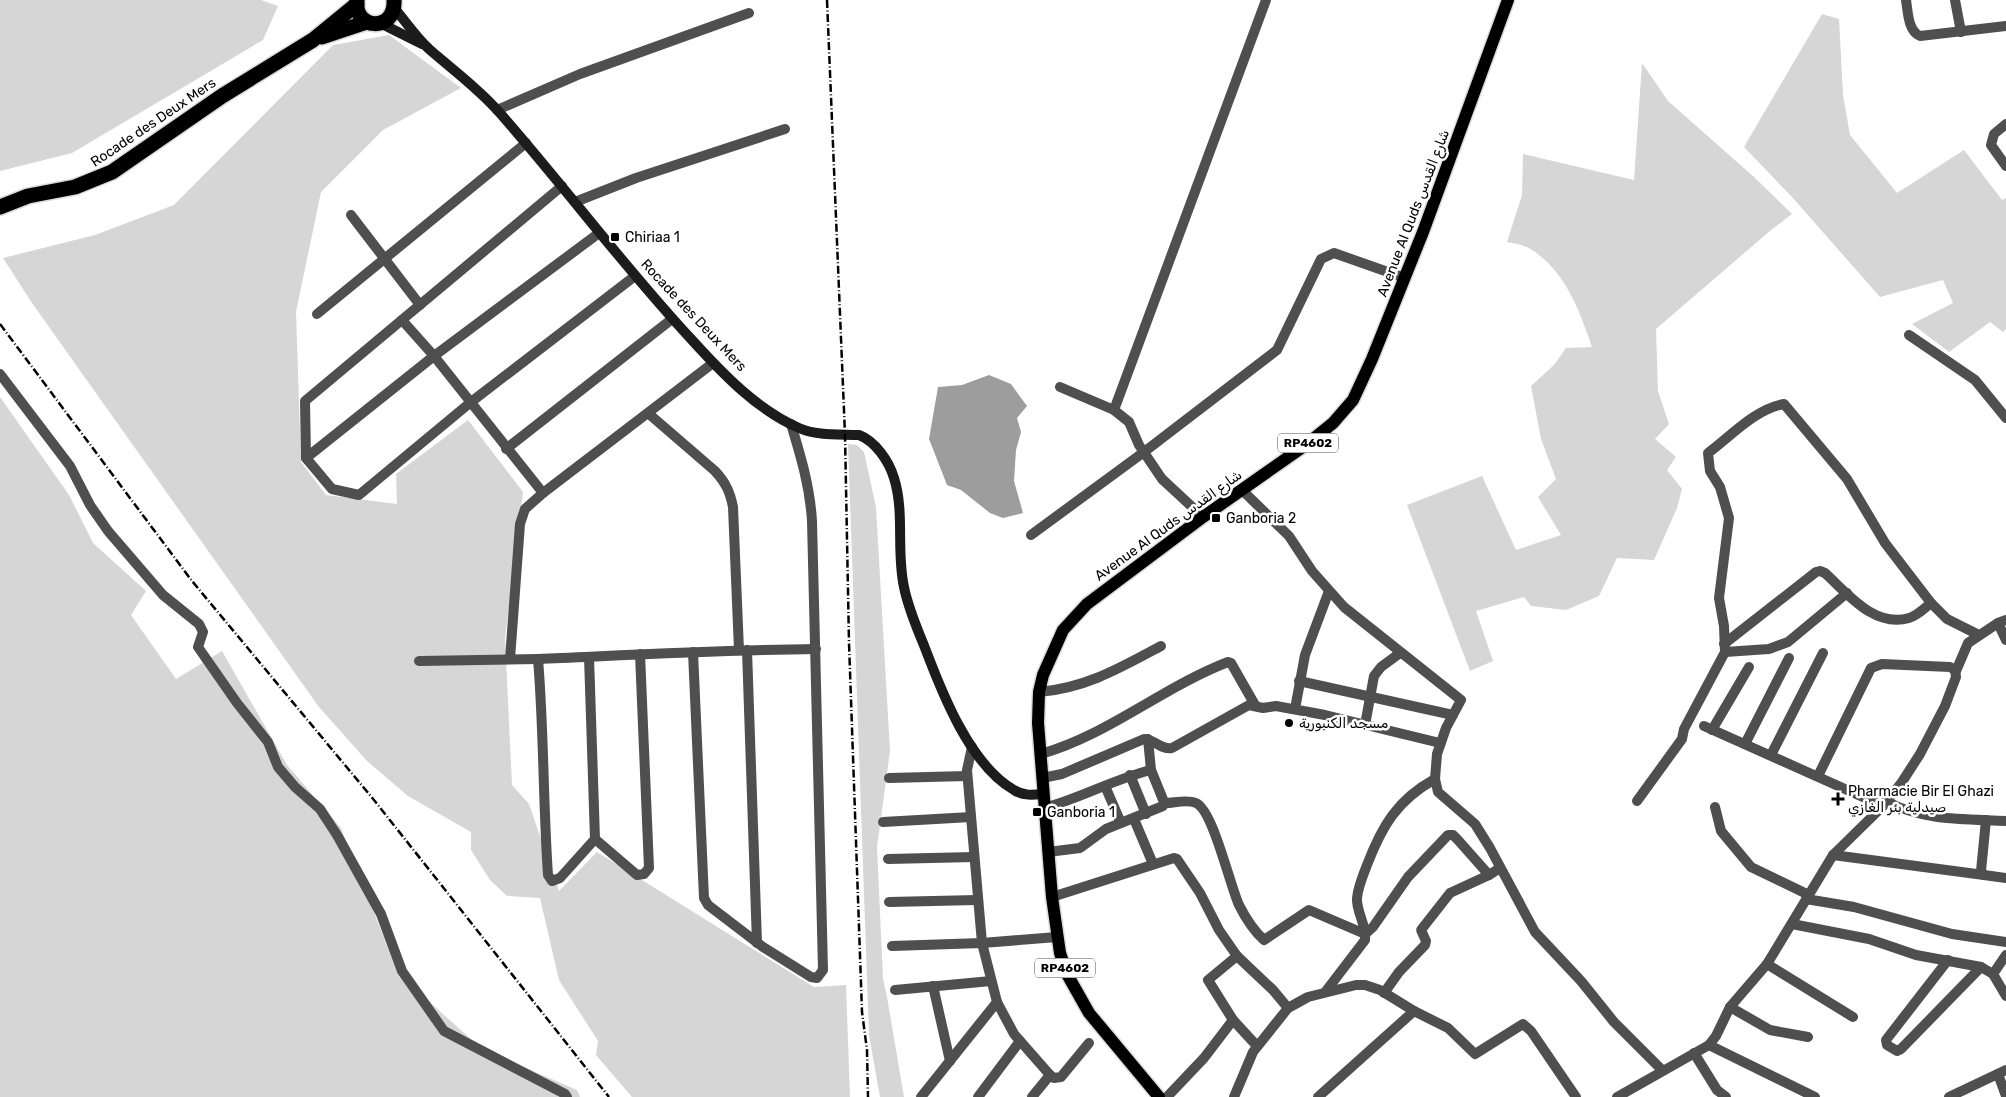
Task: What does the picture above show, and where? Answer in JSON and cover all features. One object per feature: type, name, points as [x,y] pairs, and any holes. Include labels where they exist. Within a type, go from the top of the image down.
[{"type":"highway","points":[[357,2],[359,14],[373,22],[389,18],[395,2]]},
{"type":"highway","name":"Rocade des Deux Mers","points":[[0,207],[28,196],[75,187],[112,172],[222,96],[314,40],[357,2]]},
{"type":"highway","name":"Rocade des Deux Mers","points":[[314,40],[373,22]]},
{"type":"main road","name":"Avenue Al Quds شارع القدس","points":[[1159,1097],[1110,1040],[1077,994],[1067,974],[1057,937],[1044,808],[1040,754],[1039,692],[1042,675],[1063,630],[1078,612],[1098,594],[1307,444],[1333,423],[1353,400],[1372,359],[1447,170],[1508,0]]},
{"type":"main road","name":"Rocade des Deux Mers","points":[[395,2],[428,47],[472,85],[497,110],[635,276],[713,363],[775,416],[802,429],[818,433],[864,437],[875,447],[887,462],[894,478],[897,496],[901,571],[909,605],[942,692],[972,747],[988,769],[1014,791],[1028,795],[1043,794]]},
{"type":"main road","name":"Rocade des Deux Mers","points":[[373,22],[428,47]]},
{"type":"street","points":[[1114,410],[1266,0]]},
{"type":"street","points":[[1906,0],[1911,26],[1916,35],[1927,36],[2006,26]]},
{"type":"street","points":[[1955,0],[1960,32]]},
{"type":"street","points":[[497,110],[580,74],[749,13]]},
{"type":"street","points":[[2006,124],[1994,134],[1991,145],[2006,166]]},
{"type":"street","points":[[575,202],[636,178],[786,129]]},
{"type":"street","points":[[317,314],[526,144]]},
{"type":"street","points":[[562,186],[305,401],[306,458],[332,489],[359,495],[470,402],[635,276]]},
{"type":"street","points":[[352,216],[420,305]]},
{"type":"street","points":[[306,458],[434,356],[599,233]]},
{"type":"street","points":[[1031,535],[1144,452],[1277,350],[1321,259],[1334,253],[1405,278]]},
{"type":"street","points":[[506,449],[672,319]]},
{"type":"street","points":[[402,320],[434,356],[543,494]]},
{"type":"street","points":[[1909,335],[1975,380],[2006,418]]},
{"type":"street","points":[[510,659],[520,524],[526,509],[713,363]]},
{"type":"street","points":[[0,374],[70,466],[90,505],[108,531],[163,594],[199,624],[203,632],[198,647],[237,703],[268,742],[278,767],[295,787],[320,809],[381,914],[402,971],[444,1031],[565,1094],[566,1097]]},
{"type":"street","points":[[1060,387],[1114,410],[1129,422],[1144,452],[1162,480],[1203,517]]},
{"type":"street","points":[[1725,648],[1724,626],[1719,598],[1728,518],[1720,487],[1710,471],[1708,453],[1751,420],[1774,406],[1784,404],[1847,479],[1885,543],[1931,603],[1947,619],[1979,635]]},
{"type":"street","points":[[649,414],[715,471],[725,481],[730,492],[733,507],[743,650],[757,943]]},
{"type":"street","points":[[693,652],[704,898],[708,905],[757,943],[811,977],[817,978],[823,970],[816,649],[810,494],[803,462],[791,424]]},
{"type":"street","points":[[1242,490],[1289,536],[1312,571],[1344,607],[1461,700],[1440,743],[1435,763],[1435,779],[1440,794],[1475,824],[1535,932],[1581,981],[1614,1022],[1662,1070]]},
{"type":"street","points":[[1637,801],[1682,739],[1684,729],[1725,648],[1816,572],[1825,573],[1865,609],[1879,617],[1895,620],[1911,618],[1931,603]]},
{"type":"street","points":[[1295,709],[1299,681],[1312,635],[1329,591]]},
{"type":"street","points":[[1725,648],[1770,649],[1788,642],[1847,593]]},
{"type":"street","points":[[1623,1096],[1662,1070],[1709,1045],[1716,1036],[1730,1008],[1766,964],[1792,924],[1832,855],[1885,804],[1902,782],[1934,729],[1945,706],[1956,677],[1956,671],[1968,643],[2002,621],[2006,640]]},
{"type":"street","points":[[1039,692],[1062,690],[1083,684],[1161,646]]},
{"type":"street","points":[[419,662],[816,649]]},
{"type":"street","points":[[1365,725],[1374,676],[1400,653]]},
{"type":"street","points":[[1771,755],[1823,653]]},
{"type":"street","points":[[595,839],[637,875],[644,874],[649,868],[640,654]]},
{"type":"street","points":[[538,659],[544,744],[545,829],[550,879],[554,881],[560,878],[595,839],[589,657]]},
{"type":"street","points":[[1745,744],[1789,658]]},
{"type":"street","points":[[1040,754],[1083,738],[1226,662],[1231,663],[1255,705]]},
{"type":"street","points":[[1818,776],[1871,668],[1882,664],[1952,667],[1956,671]]},
{"type":"street","points":[[1749,667],[1708,728],[1818,776],[1908,812],[1935,817],[2006,821]]},
{"type":"street","points":[[1299,681],[1453,715]]},
{"type":"street","points":[[1042,778],[1062,774],[1144,739],[1169,749],[1200,734],[1246,706],[1255,705],[1263,708],[1276,706],[1295,709],[1440,743]]},
{"type":"street","points":[[1148,739],[1151,770],[1165,803]]},
{"type":"street","points":[[972,747],[968,760],[967,776],[977,900],[982,943],[997,1002],[1014,1034],[1054,1078],[1061,1077],[1089,1043]]},
{"type":"street","points":[[1044,808],[1069,801],[1130,775],[1151,770]]},
{"type":"street","points":[[1130,775],[1146,814]]},
{"type":"street","points":[[889,778],[967,776]]},
{"type":"street","points":[[1365,934],[1357,898],[1363,876],[1379,835],[1392,814],[1406,800],[1420,788],[1435,779]]},
{"type":"street","points":[[1105,786],[1122,823]]},
{"type":"street","points":[[1048,852],[1080,848],[1106,829],[1162,807],[1165,803],[1197,803],[1203,808],[1216,837],[1240,907],[1262,939],[1268,939],[1302,912],[1309,910],[1365,934]]},
{"type":"street","points":[[1715,807],[1721,831],[1751,867],[1807,897],[1854,907],[1952,934],[2006,942]]},
{"type":"street","points":[[883,822],[971,817]]},
{"type":"street","points":[[1134,819],[1152,864]]},
{"type":"street","points":[[1984,875],[1980,868],[1986,820]]},
{"type":"street","points":[[1326,991],[1361,946],[1365,934],[1373,927],[1408,877],[1448,834],[1453,835],[1458,840],[1489,875]]},
{"type":"street","points":[[1832,855],[2006,878]]},
{"type":"street","points":[[888,859],[974,857]]},
{"type":"street","points":[[1052,897],[1152,864],[1174,858],[1178,859],[1200,892],[1218,930],[1237,956],[1273,990],[1288,1008]]},
{"type":"street","points":[[1384,993],[1399,972],[1425,945],[1426,941],[1421,930],[1447,896],[1500,868]]},
{"type":"street","points":[[889,902],[977,900]]},
{"type":"street","points":[[1792,924],[1869,939],[1916,955],[1981,967],[1993,974],[2006,996]]},
{"type":"street","points":[[892,946],[982,943],[1057,937]]},
{"type":"street","points":[[1993,974],[2006,955]]},
{"type":"street","points":[[1237,956],[1208,980],[1233,1020],[1257,1046]]},
{"type":"street","points":[[1948,960],[1886,1040],[1887,1045],[1897,1051],[1901,1049],[1981,967]]},
{"type":"street","points":[[1766,964],[1853,1017]]},
{"type":"street","points":[[895,990],[991,981]]},
{"type":"street","points":[[1234,1097],[1257,1046],[1288,1008],[1308,997],[1326,991],[1365,985],[1384,993],[1448,1028],[1475,1054],[1523,1024],[1531,1031],[1576,1097]]},
{"type":"street","points":[[933,986],[950,1061]]},
{"type":"street","points":[[921,1097],[997,1002]]},
{"type":"street","points":[[1730,1008],[1767,1029],[1808,1037]]},
{"type":"street","points":[[1318,1097],[1414,1011]]},
{"type":"street","points":[[1167,1097],[1204,1058],[1233,1020]]},
{"type":"street","points":[[978,1097],[1020,1040]]},
{"type":"street","points":[[1709,1045],[1815,1097]]},
{"type":"street","points":[[1694,1053],[1717,1090],[1726,1097]]},
{"type":"street","points":[[1950,1097],[1962,1094],[2002,1072],[2006,1096]]},
{"type":"street","points":[[1032,1097],[1050,1075]]},
{"type":"shaded area","points":[[0,0],[261,0],[278,6],[263,40],[72,153],[0,171]]},
{"type":"shaded area","points":[[1822,14],[1839,19],[1843,95],[1850,135],[1897,193],[1964,150],[2002,200],[2006,198],[2006,329],[2003,332],[1990,322],[1949,352],[1912,324],[1953,303],[1943,280],[1880,297],[1792,197],[1744,147]]},
{"type":"shaded area","points":[[389,35],[461,88],[383,130],[321,192],[296,312],[301,462],[326,495],[397,504],[396,474],[468,420],[523,492],[505,639],[512,785],[529,804],[559,891],[597,852],[814,987],[846,985],[850,1097],[632,1097],[596,1055],[598,1041],[559,980],[540,898],[507,896],[490,880],[471,850],[471,832],[408,796],[367,761],[319,707],[32,303],[3,258],[95,235],[174,205],[333,45]]},
{"type":"shaded area","points":[[1642,63],[1668,101],[1754,177],[1792,214],[1656,329],[1658,391],[1669,424],[1655,439],[1676,457],[1667,470],[1682,489],[1677,508],[1654,560],[1617,558],[1599,596],[1566,610],[1531,606],[1524,597],[1476,611],[1493,661],[1470,671],[1407,505],[1482,476],[1516,550],[1561,535],[1538,497],[1556,479],[1541,439],[1531,386],[1554,365],[1566,348],[1592,347],[1576,305],[1552,267],[1529,248],[1507,242],[1522,195],[1523,154],[1634,180]]},
{"type":"shaded area","points":[[989,375],[1011,384],[1027,406],[1017,418],[1021,432],[1016,450],[1014,481],[1023,513],[1003,518],[990,513],[961,490],[947,485],[929,439],[938,387],[962,385]]},
{"type":"shaded area","points":[[0,397],[69,495],[93,543],[146,591],[131,615],[176,679],[222,651],[287,765],[341,828],[395,966],[405,980],[482,1049],[577,1090],[580,1097],[0,1097]]},
{"type":"shaded area","points":[[848,444],[857,445],[864,452],[876,507],[890,751],[877,847],[883,979],[904,1097],[880,1097],[869,1035]]},
{"type":"railway","points":[[827,0],[845,435],[849,643],[862,1012],[867,1050],[868,1097]]},
{"type":"railway","points":[[0,324],[192,581],[374,800],[609,1097]]},
{"type":"place","name":"Chiriaa 1","points":[[615,237]]},
{"type":"place","name":"Ganboria 2","points":[[1216,518]]},
{"type":"place","name":"مسجد الكنبورية","points":[[1289,723]]},
{"type":"place","name":"Pharmacie Bir El Ghazi صيدلية بئر الغازي","points":[[1838,799]]},
{"type":"place","name":"Ganboria 1","points":[[1037,812]]}]
